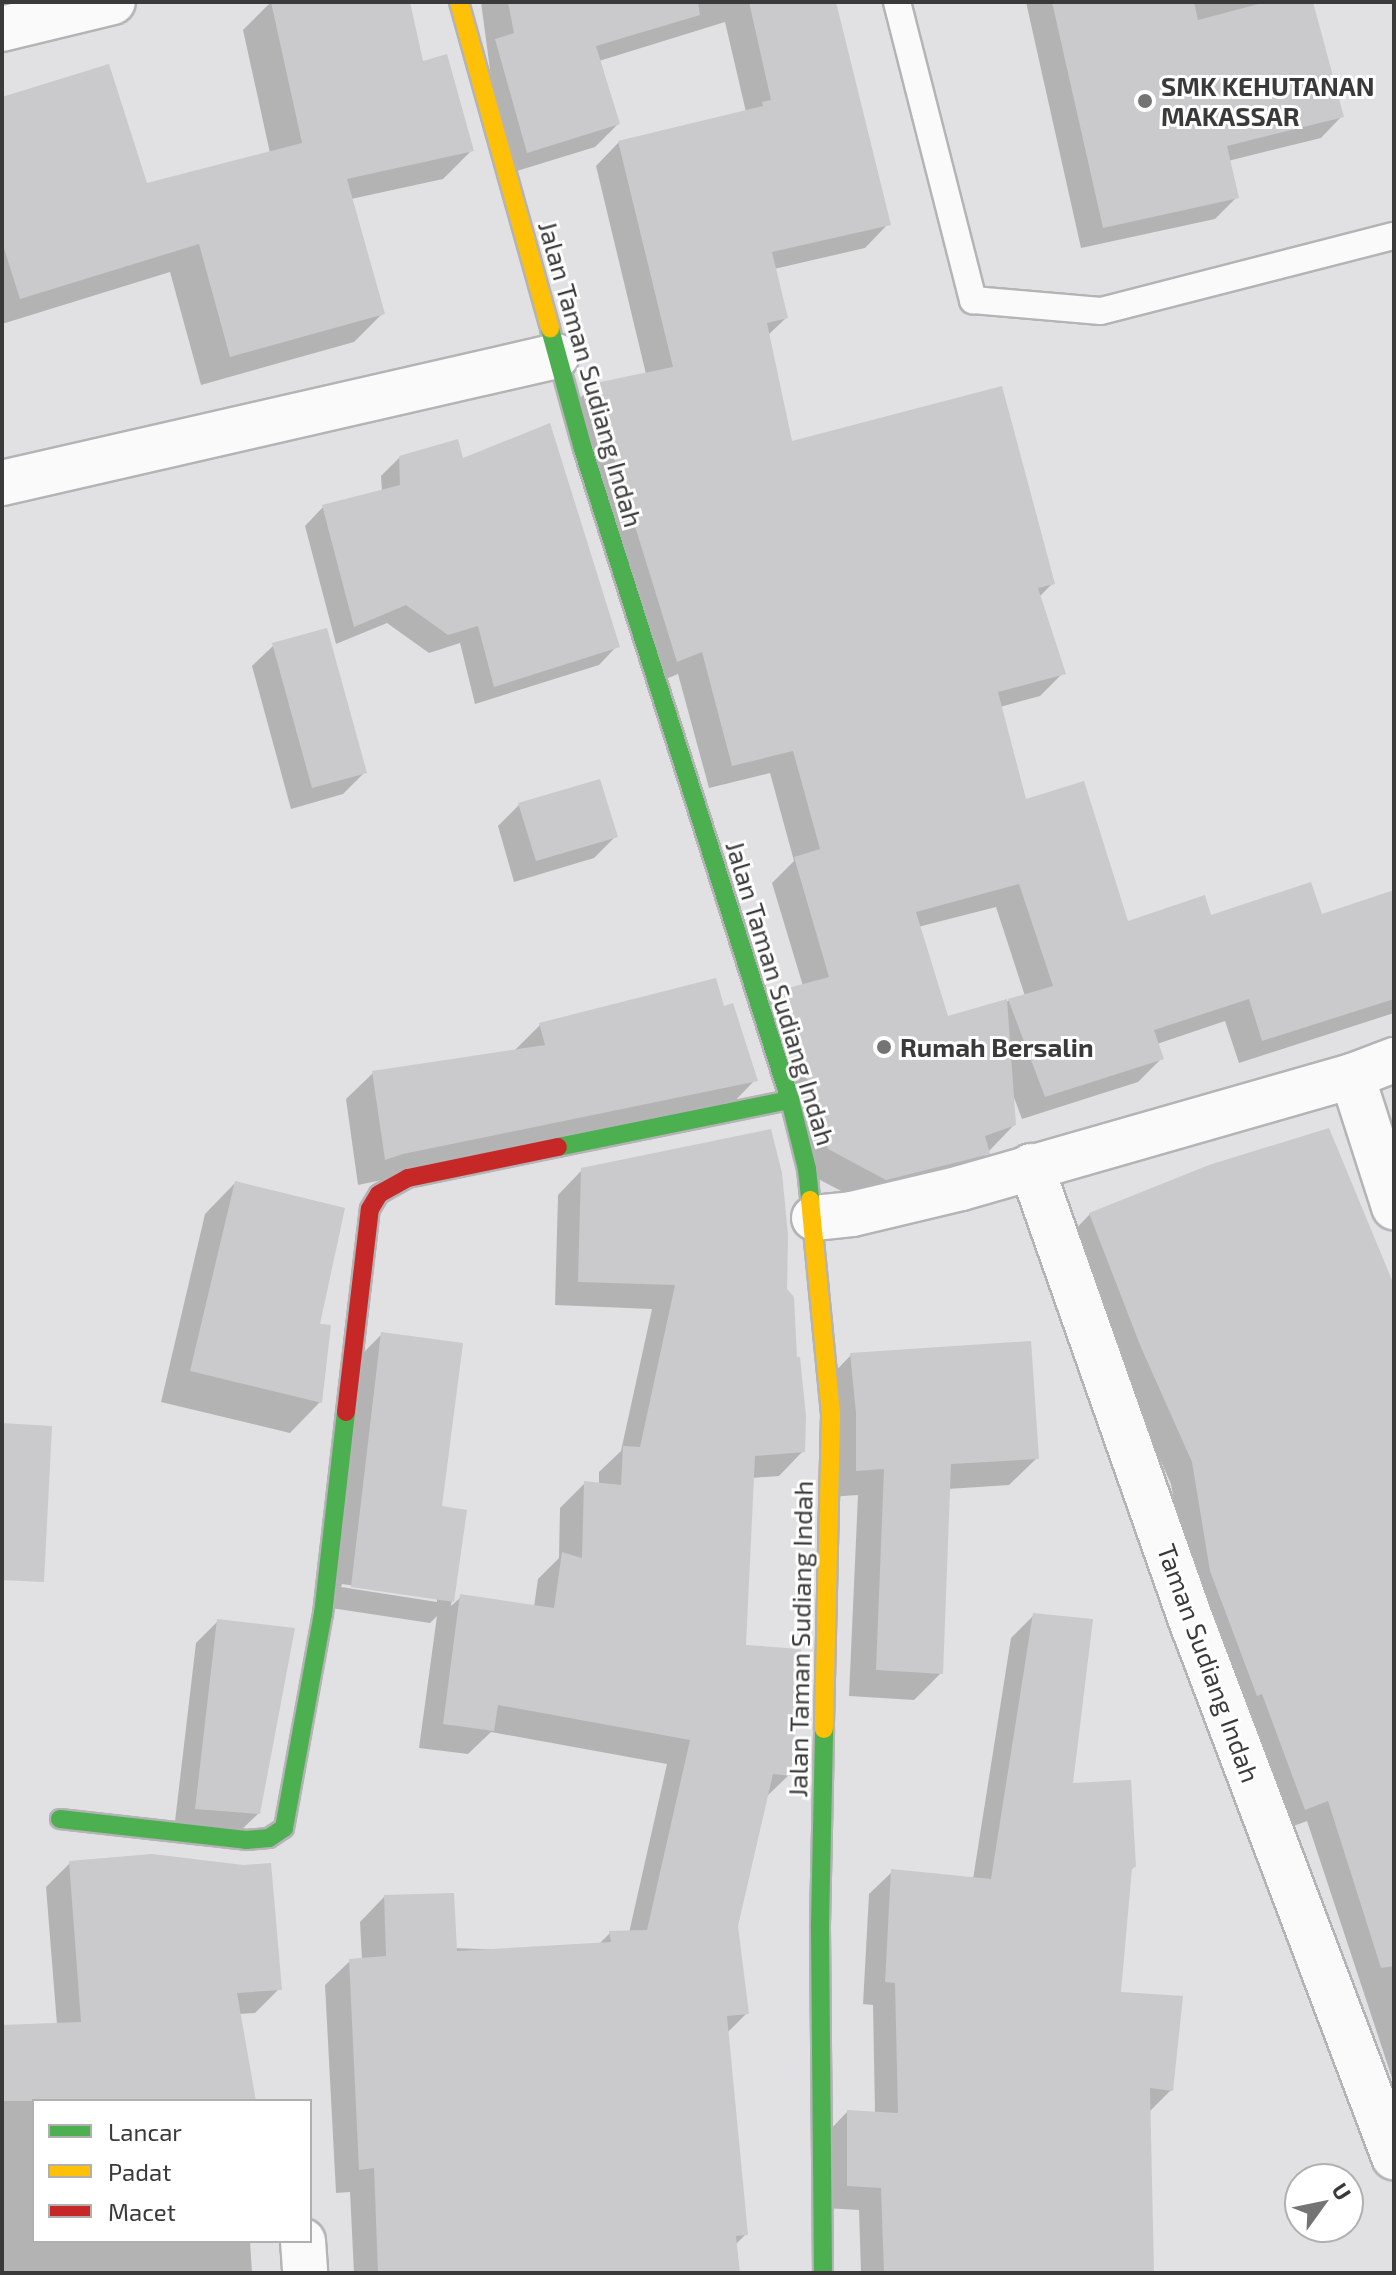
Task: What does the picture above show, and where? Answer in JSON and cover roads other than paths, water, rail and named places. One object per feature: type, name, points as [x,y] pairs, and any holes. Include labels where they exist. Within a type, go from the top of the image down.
[{"type":"street","points":[[2,29],[113,2]]},
{"type":"street","name":"Jalan Taman Sudiang Indah","points":[[459,2],[557,356],[790,1100],[807,1169],[831,1415],[820,1925],[823,2273]]},
{"type":"street","points":[[2,483],[557,356]]},
{"type":"street","points":[[814,1218],[868,1211],[1352,1076],[1394,1060]]},
{"type":"street","points":[[1352,1076],[1394,1207]]},
{"type":"street","points":[[60,1819],[246,1840],[269,1838],[284,1828],[323,1614],[370,1209],[379,1194],[388,1186],[408,1178],[790,1100]]},
{"type":"street","name":"Taman Sudiang Indah","points":[[1031,1166],[1194,1628],[1394,2157]]},
{"type":"street","points":[[303,2243],[305,2273]]},
{"type":"lane","points":[[897,2],[973,300],[1101,311],[1394,236]]},
{"type":"place","name":"SMK KEHUTANAN MAKASSAR","points":[[1145,101]]},
{"type":"place","name":"Rumah Bersalin","points":[[884,1047]]}]
